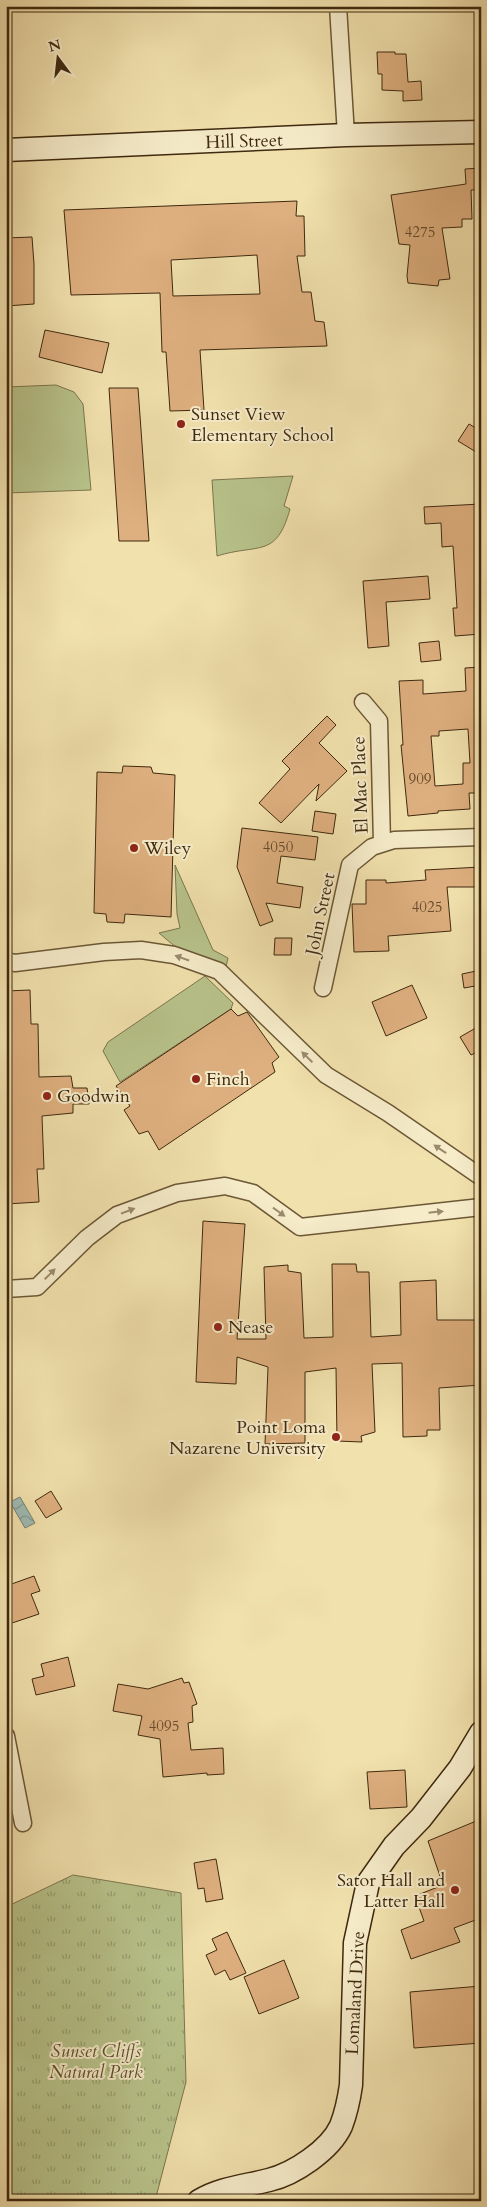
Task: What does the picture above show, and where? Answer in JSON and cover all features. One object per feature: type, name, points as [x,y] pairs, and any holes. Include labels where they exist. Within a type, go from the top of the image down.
[{"type":"street","points":[[338,6],[346,135]]},
{"type":"street","name":"Hill Street","points":[[6,150],[346,135],[481,132]]},
{"type":"street","name":"El Mac Place","points":[[363,702],[379,721],[382,843]]},
{"type":"street","name":"John Street","points":[[323,988],[350,865],[372,847],[394,840],[481,837]]},
{"type":"street","points":[[6,961],[15,963],[104,952],[141,950],[174,955],[219,971],[326,1075],[388,1113],[481,1177]]},
{"type":"street","points":[[6,1290],[37,1287],[87,1238],[117,1215],[176,1193],[226,1186],[253,1193],[300,1227],[481,1207]]},
{"type":"street","name":"Lomaland Drive","points":[[199,2201],[225,2190],[272,2179],[299,2167],[317,2155],[340,2128],[348,2106],[351,2085],[355,1943],[368,1883],[394,1846],[421,1818],[460,1768],[481,1733]]},
{"type":"street","points":[[6,1736],[23,1823]]},
{"type":"green space","points":[[56,385],[74,392],[83,404],[91,490],[6,493],[6,387]]},
{"type":"green space","points":[[293,476],[284,506],[290,509],[279,536],[272,542],[255,549],[217,556],[212,480]]},
{"type":"green space","points":[[175,865],[213,950],[228,958],[226,967],[178,949],[159,933],[180,928],[177,914]]},
{"type":"green space","points":[[205,976],[233,1003],[231,1009],[120,1082],[103,1051],[108,1042]]},
{"type":"green space","name":"Sunset Cliffs Natural Park","points":[[73,1875],[181,1893],[186,2082],[155,2201],[6,2201],[6,1907]]},
{"type":"water","points":[[20,1497],[35,1523],[25,1528],[10,1502]]},
{"type":"building","points":[[377,52],[406,54],[408,82],[421,81],[422,100],[403,101],[403,91],[382,90],[382,74],[378,74]]},
{"type":"building","points":[[481,168],[481,190],[471,190],[472,219],[462,219],[462,227],[442,228],[450,279],[439,280],[438,286],[408,283],[410,245],[399,244],[391,195],[466,184],[465,169]]},
{"type":"building","points":[[297,201],[296,216],[304,216],[305,256],[297,256],[302,292],[311,292],[315,321],[324,322],[327,346],[200,350],[204,410],[170,411],[166,352],[162,352],[160,293],[71,295],[64,210]],"holes":[[[257,255],[260,294],[173,296],[171,260]]]},
{"type":"building","points":[[32,237],[34,304],[6,306],[6,238]]},
{"type":"building","points":[[45,330],[109,343],[102,373],[39,357]]},
{"type":"building","points":[[109,388],[138,388],[149,541],[119,541]]},
{"type":"building","points":[[469,424],[481,431],[481,455],[458,441]]},
{"type":"building","points":[[481,504],[481,634],[455,636],[453,608],[457,608],[453,546],[442,547],[441,523],[425,524],[424,507]]},
{"type":"building","points":[[428,576],[430,599],[386,602],[389,646],[368,648],[363,581]]},
{"type":"building","points":[[439,641],[441,660],[421,662],[419,643]]},
{"type":"building","points":[[481,667],[481,793],[469,793],[470,809],[438,811],[438,813],[408,816],[401,745],[403,745],[399,681],[423,680],[423,694],[466,691],[465,668]],"holes":[[[468,729],[470,763],[463,763],[463,784],[435,786],[431,736],[439,736],[439,731]]]},
{"type":"building","points":[[327,716],[336,725],[319,743],[347,771],[316,801],[319,784],[281,823],[259,803],[290,769],[282,761]]},
{"type":"building","name":"Wiley","points":[[123,766],[151,767],[153,773],[175,775],[171,917],[125,914],[124,923],[107,922],[106,914],[94,913],[97,772],[122,773]]},
{"type":"building","points":[[315,811],[336,814],[333,834],[312,831]]},
{"type":"building","points":[[242,828],[318,837],[315,860],[281,856],[277,883],[303,887],[300,908],[266,903],[273,921],[260,926],[237,867]]},
{"type":"building","points":[[481,867],[481,887],[447,887],[451,931],[388,936],[389,951],[354,952],[352,904],[366,904],[366,880],[386,880],[386,883],[426,880],[425,870]]},
{"type":"building","points":[[275,938],[292,938],[291,955],[274,955]]},
{"type":"building","points":[[481,970],[481,985],[464,988],[462,974]]},
{"type":"building","points":[[412,985],[427,1018],[386,1036],[372,1002]]},
{"type":"building","name":"Goodwin","points":[[30,990],[31,1024],[38,1024],[39,1077],[71,1076],[73,1088],[87,1088],[89,1104],[73,1104],[73,1113],[42,1116],[44,1169],[37,1169],[39,1202],[6,1204],[6,991]]},
{"type":"building","name":"Finch","points":[[231,1009],[238,1016],[247,1012],[279,1057],[272,1063],[275,1072],[159,1150],[148,1131],[139,1134],[124,1110],[130,1106],[116,1086]]},
{"type":"building","points":[[481,1025],[481,1050],[471,1055],[460,1037]]},
{"type":"building","name":"Nease","points":[[203,1221],[245,1224],[237,1339],[266,1339],[264,1267],[288,1265],[288,1271],[301,1273],[304,1338],[333,1337],[332,1264],[356,1264],[357,1272],[369,1272],[371,1337],[401,1335],[400,1282],[436,1280],[437,1320],[481,1320],[481,1385],[439,1388],[440,1430],[427,1430],[427,1436],[403,1437],[402,1363],[372,1364],[375,1432],[361,1436],[362,1442],[337,1441],[336,1368],[305,1372],[305,1443],[265,1444],[268,1367],[237,1357],[236,1384],[196,1382]]},
{"type":"building","points":[[51,1491],[62,1509],[46,1518],[35,1501]]},
{"type":"building","points":[[34,1576],[40,1591],[31,1594],[39,1614],[12,1623],[6,1607],[6,1586]]},
{"type":"building","points":[[68,1657],[75,1686],[36,1695],[32,1679],[44,1676],[41,1664]]},
{"type":"building","points":[[182,1678],[184,1683],[189,1682],[197,1704],[192,1706],[193,1722],[188,1723],[191,1750],[223,1748],[224,1774],[207,1775],[207,1773],[163,1777],[160,1739],[138,1735],[142,1716],[113,1711],[118,1684],[148,1689]]},
{"type":"building","points":[[405,1770],[407,1807],[370,1809],[367,1772]]},
{"type":"building","name":"Sator Hall and Latter Hall","points":[[481,1819],[481,1918],[454,1928],[460,1942],[411,1959],[401,1930],[424,1921],[415,1896],[443,1885],[428,1841]]},
{"type":"building","points":[[216,1859],[223,1899],[206,1902],[204,1888],[198,1889],[194,1863]]},
{"type":"building","points":[[227,1932],[246,1973],[230,1980],[225,1970],[215,1975],[206,1955],[217,1950],[212,1939]]},
{"type":"building","points":[[284,1960],[299,1998],[259,2014],[244,1977]]},
{"type":"building","points":[[481,1986],[481,2043],[414,2048],[410,1992]]},
{"type":"place","name":"Sunset View Elementary School","points":[[181,424]]},
{"type":"place","name":"Wiley","points":[[134,848]]},
{"type":"place","name":"Finch","points":[[196,1079]]},
{"type":"place","name":"Goodwin","points":[[47,1096]]},
{"type":"place","name":"Nease","points":[[218,1327]]},
{"type":"place","name":"Point Loma Nazarene University","points":[[336,1437]]},
{"type":"place","name":"Sator Hall and Latter Hall","points":[[455,1890]]}]
